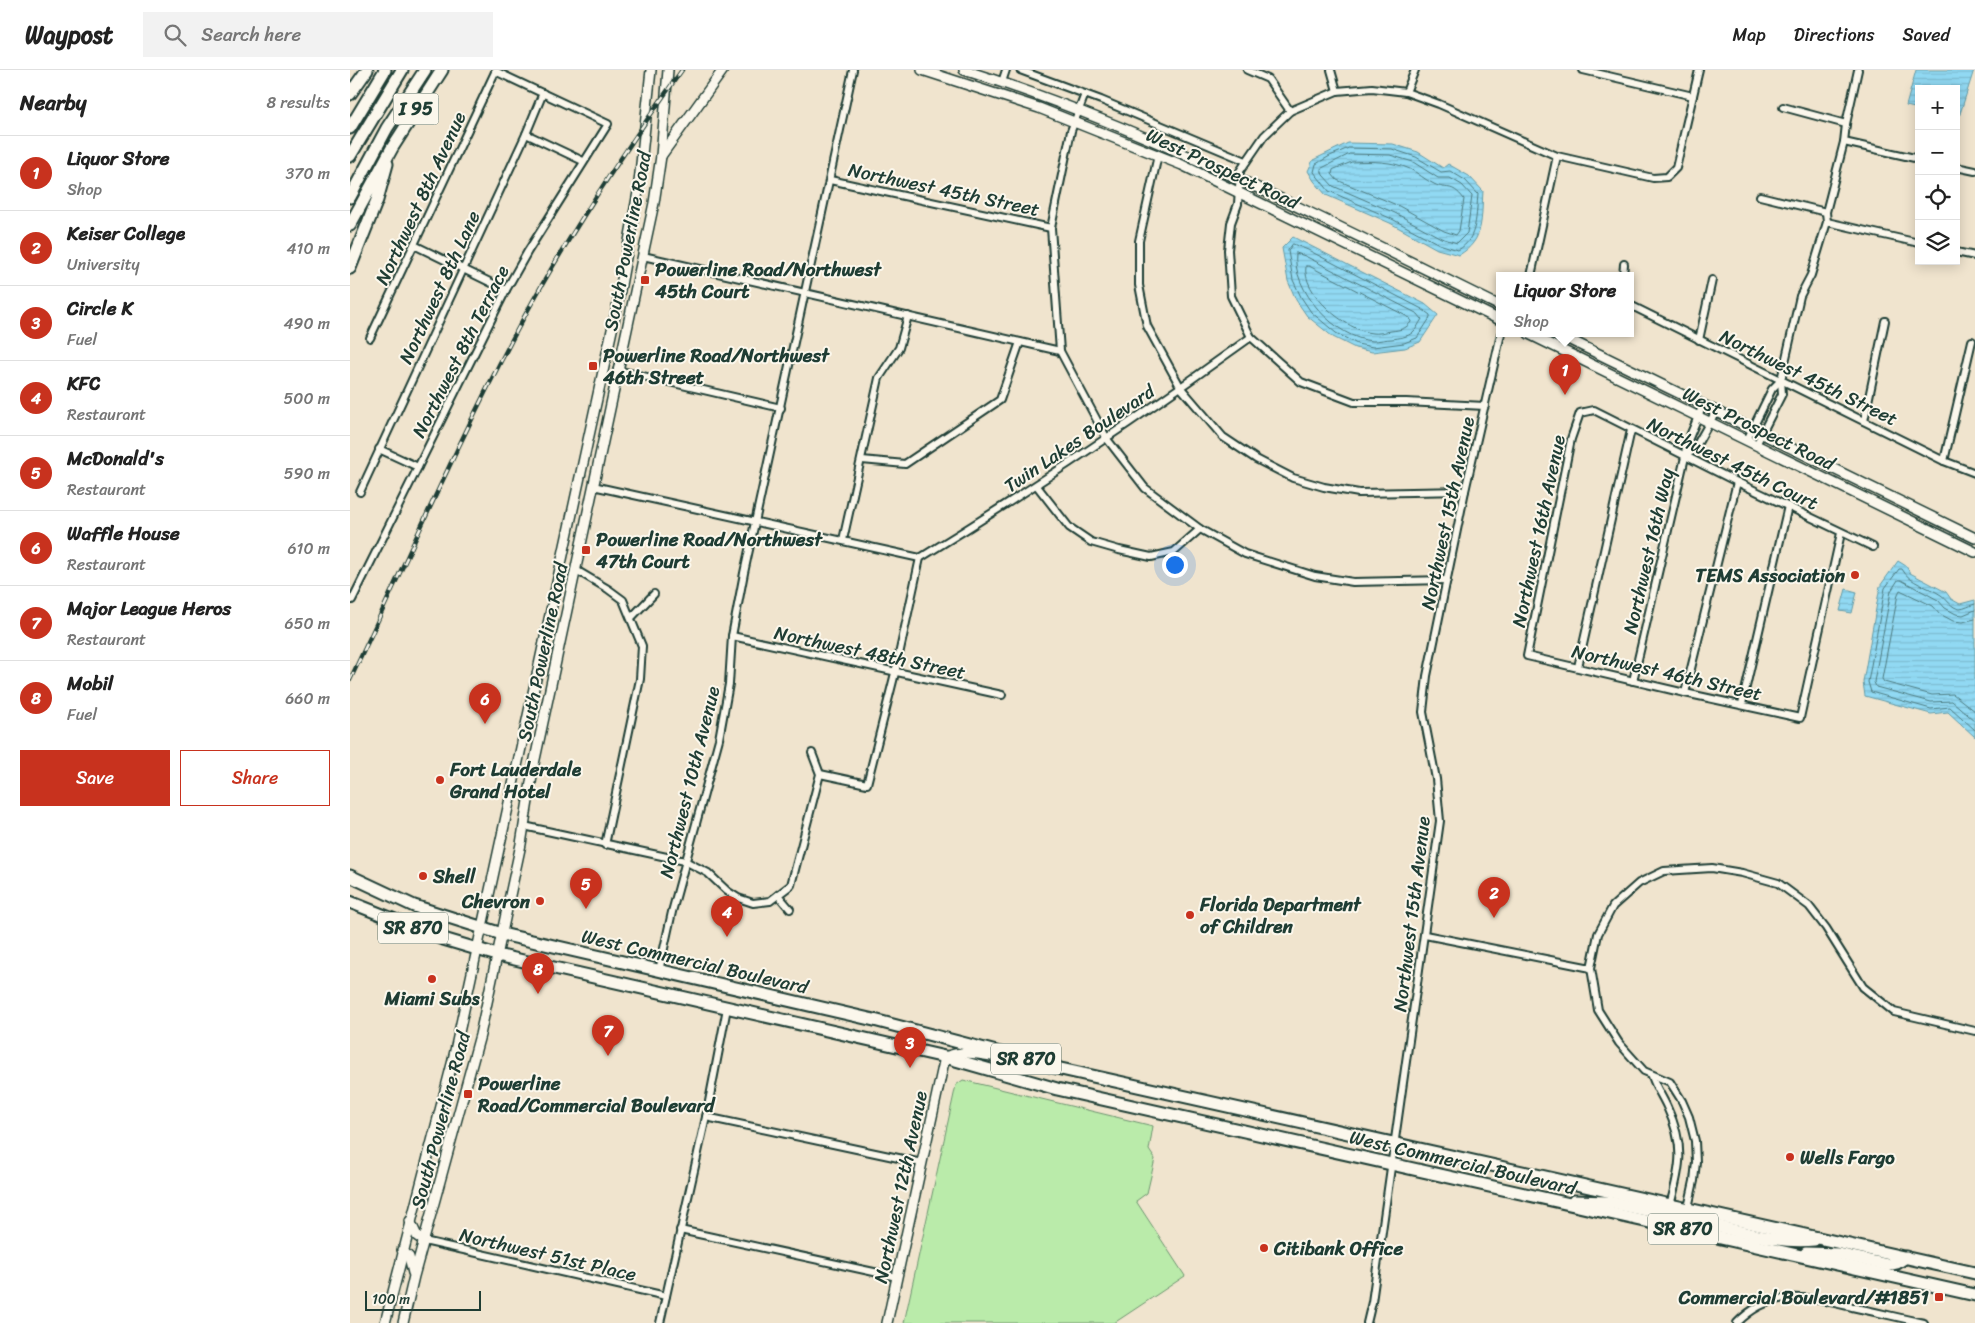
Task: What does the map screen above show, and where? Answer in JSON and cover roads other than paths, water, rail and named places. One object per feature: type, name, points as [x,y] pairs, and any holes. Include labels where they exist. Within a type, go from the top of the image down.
[{"type":"highway","points":[[350,94],[367,70]]},
{"type":"highway","name":"I 95","points":[[350,128],[385,70]]},
{"type":"highway","points":[[350,156],[402,70]]},
{"type":"highway","points":[[350,197],[387,128],[425,70]]},
{"type":"highway","name":"I 95","points":[[350,225],[392,148],[442,70]]},
{"type":"highway","points":[[350,268],[376,200],[392,148]]},
{"type":"highway","name":"West Commercial Boulevard","points":[[350,876],[414,906],[502,934],[874,1020],[1038,1062],[1975,1273]]},
{"type":"highway","name":"West Commercial Boulevard","points":[[350,902],[410,927],[497,955],[945,1058],[1057,1089],[1975,1294]]},
{"type":"highway","points":[[798,1024],[816,1024],[861,1031],[917,1043],[921,1042],[926,1033]]},
{"type":"highway","points":[[1558,1201],[1603,1201],[1661,1213],[1688,1208]]},
{"type":"highway","points":[[1673,1227],[1689,1222],[1699,1222],[1783,1240],[1800,1242],[1824,1239]]},
{"type":"highway","points":[[1787,1253],[1840,1254],[1890,1265],[1906,1257]]},
{"type":"main road","name":"South Powerline Road","points":[[385,1323],[402,1250],[446,1087],[608,350],[635,213],[651,70]]},
{"type":"main road","name":"South Powerline Road","points":[[403,1323],[414,1276],[480,1035],[502,934],[524,826],[534,764],[654,203],[668,70]]},
{"type":"main road","points":[[660,156],[723,70]]},
{"type":"main road","name":"West Prospect Road","points":[[922,70],[1006,96],[1158,155],[1496,318]]},
{"type":"main road","name":"West Prospect Road","points":[[964,70],[1079,110],[1156,141],[1240,179],[1496,304]]},
{"type":"main road","name":"West Prospect Road","points":[[1534,337],[1975,552]]},
{"type":"main road","name":"West Prospect Road","points":[[1564,337],[1975,538]]},
{"type":"main road","points":[[608,350],[617,370]]},
{"type":"main road","points":[[604,366],[613,392]]},
{"type":"main road","points":[[561,561],[576,570]]},
{"type":"main road","name":"West Commercial Boulevard","points":[[945,1058],[954,1053],[968,1053],[1038,1062]]},
{"type":"main road","name":"Northwest 12th Avenue","points":[[888,1323],[945,1058]]},
{"type":"main road","points":[[410,1221],[419,1238],[424,1241]]},
{"type":"main road","points":[[402,1250],[409,1257],[414,1276]]},
{"type":"street","name":"Northwest 10th Avenue","points":[[659,971],[685,861],[719,740],[729,684],[732,636],[853,70]]},
{"type":"street","points":[[1002,82],[1006,70]]},
{"type":"street","points":[[1020,70],[1085,94],[1246,161]]},
{"type":"street","points":[[1248,70],[1268,79],[1290,111]]},
{"type":"street","points":[[1331,70],[1337,91]]},
{"type":"street","points":[[1406,92],[1416,70]]},
{"type":"street","points":[[1583,70],[1693,96]]},
{"type":"street","points":[[1485,406],[1406,402],[1354,402],[1301,382],[1251,337],[1231,296],[1228,250],[1231,223],[1238,204],[1240,171],[1246,161],[1264,136],[1290,111],[1337,91],[1372,88],[1406,92],[1439,104],[1557,156],[1653,178],[1667,177],[1676,168],[1699,70]]},
{"type":"street","points":[[1756,445],[1782,394],[1780,380],[1800,296],[1811,275],[1827,222],[1826,212],[1844,142],[1858,70]]},
{"type":"street","points":[[496,71],[543,93]]},
{"type":"street","name":"Northwest 8th Avenue","points":[[370,338],[496,71]]},
{"type":"street","name":"Northwest 8th Terrace","points":[[352,600],[506,290],[583,161],[608,124],[543,93]]},
{"type":"street","name":"Northwest 8th Lane","points":[[360,492],[526,134],[543,93]]},
{"type":"street","points":[[1085,94],[1074,121],[1051,228],[1060,351],[1107,439],[1145,488],[1200,529],[1245,554],[1315,576],[1353,582],[1447,580]]},
{"type":"street","points":[[1783,107],[1846,124]]},
{"type":"street","points":[[526,134],[583,161]]},
{"type":"street","points":[[1844,142],[1915,158]]},
{"type":"street","points":[[1158,155],[1138,241],[1139,285],[1147,326],[1181,388],[1223,437],[1256,459],[1293,478],[1324,487],[1359,493],[1465,491]]},
{"type":"street","points":[[1531,272],[1557,156]]},
{"type":"street","points":[[1960,168],[1975,171]]},
{"type":"street","name":"Northwest 45th Street","points":[[830,180],[1051,228]]},
{"type":"street","points":[[1760,196],[1826,212]]},
{"type":"street","points":[[1827,222],[1915,242]]},
{"type":"street","points":[[414,245],[506,290]]},
{"type":"street","points":[[1960,253],[1975,256]]},
{"type":"street","points":[[643,256],[1060,351]]},
{"type":"street","points":[[1623,272],[1624,264]]},
{"type":"street","points":[[1699,340],[1712,280]]},
{"type":"street","name":"Northwest 45th Street","points":[[1634,307],[1944,461],[1975,472]]},
{"type":"street","points":[[843,540],[879,378],[899,348],[908,316]]},
{"type":"street","points":[[1864,421],[1885,321]]},
{"type":"street","name":"Twin Lakes Boulevard","points":[[920,558],[1037,486],[1181,388],[1251,337]]},
{"type":"street","name":"Northwest 15th Avenue","points":[[1367,1323],[1372,1302],[1440,821],[1436,779],[1424,712],[1427,676],[1465,491],[1501,337]]},
{"type":"street","points":[[1944,461],[1972,341]]},
{"type":"street","points":[[862,460],[905,464],[1000,400],[1020,342]]},
{"type":"street","points":[[617,370],[781,408]]},
{"type":"street","points":[[1747,440],[1772,389],[1780,380]]},
{"type":"street","name":"Northwest 16th Way","points":[[1633,681],[1685,457],[1686,445],[1703,405]]},
{"type":"street","name":"Northwest 45th Court","points":[[1580,413],[1594,410],[1685,457],[1872,547]]},
{"type":"street","name":"Northwest 16th Way","points":[[1685,457],[1695,448],[1716,411]]},
{"type":"street","name":"Northwest 16th Avenue","points":[[1527,656],[1570,439],[1580,413]]},
{"type":"street","points":[[1578,667],[1631,430]]},
{"type":"street","points":[[379,449],[418,467]]},
{"type":"street","points":[[1685,693],[1737,482]]},
{"type":"street","points":[[593,486],[920,558],[895,673],[867,784],[820,774]]},
{"type":"street","points":[[1037,486],[1069,527],[1091,542],[1119,550],[1151,557],[1174,552],[1200,529]]},
{"type":"street","points":[[1742,704],[1788,506]]},
{"type":"street","name":"Northwest 46th Street","points":[[1527,656],[1800,718],[1841,533]]},
{"type":"street","points":[[576,570],[623,600],[642,646],[640,679],[605,845]]},
{"type":"street","points":[[631,618],[654,594]]},
{"type":"street","name":"Northwest 48th Street","points":[[732,636],[1002,696]]},
{"type":"street","points":[[524,826],[685,861],[708,873],[726,891],[746,901],[753,903],[770,901],[791,885],[820,774],[812,753]]},
{"type":"street","points":[[1688,1208],[1696,1169],[1693,1129],[1682,1101],[1670,1082],[1644,1071],[1619,1043],[1598,1010],[1591,968],[1598,934],[1613,906],[1639,883],[1664,871],[1712,868],[1742,873],[1778,883],[1809,906],[1826,928],[1863,987],[1894,1012],[1975,1031]]},
{"type":"street","points":[[778,895],[790,909]]},
{"type":"street","points":[[1425,935],[1591,968]]},
{"type":"street","points":[[660,1323],[706,1117],[727,1008]]},
{"type":"street","points":[[1652,1076],[1656,1089],[1678,1134],[1679,1167],[1670,1204]]},
{"type":"street","points":[[706,1117],[922,1163]]},
{"type":"street","points":[[680,1230],[897,1277]]},
{"type":"street","name":"Northwest 51st Place","points":[[424,1241],[666,1296]]},
{"type":"street","points":[[1737,1323],[1746,1314],[1762,1304],[1794,1297],[1818,1299],[1924,1323]]},
{"type":"water","points":[[1916,70],[1974,70],[1960,114],[1960,85],[1915,85],[1915,108],[1906,106]]},
{"type":"water","points":[[1348,143],[1393,144],[1418,152],[1443,168],[1448,164],[1469,176],[1483,191],[1480,228],[1473,242],[1459,255],[1437,249],[1390,223],[1326,195],[1308,171],[1313,160]]},
{"type":"water","points":[[1293,237],[1425,304],[1438,315],[1420,342],[1405,348],[1372,352],[1355,348],[1333,337],[1307,316],[1296,300],[1288,281],[1282,248]]},
{"type":"water","points":[[1898,561],[1906,566],[1910,573],[1946,592],[1951,599],[1960,604],[1975,600],[1975,737],[1948,712],[1931,714],[1865,696],[1863,682],[1880,586]]},
{"type":"water","points":[[1846,589],[1857,592],[1852,613],[1840,611]]},
{"type":"railway","points":[[350,680],[456,453],[523,319],[599,192],[682,70]]},
{"type":"place","name":"Powerline Road/Northwest 45th Court","points":[[645,280]]},
{"type":"place","name":"Powerline Road/Northwest 46th Street","points":[[593,366]]},
{"type":"place","name":"Liquor Store","points":[[1565,395]]},
{"type":"place","name":"Powerline Road/Northwest 47th Court","points":[[586,550]]},
{"type":"place","name":"TEMS Association","points":[[1855,575]]},
{"type":"place","name":"Waffle House","points":[[485,724]]},
{"type":"place","name":"Fort Lauderdale Grand Hotel","points":[[440,780]]},
{"type":"place","name":"Shell","points":[[423,876]]},
{"type":"place","name":"Chevron","points":[[540,901]]},
{"type":"place","name":"McDonald's","points":[[586,909]]},
{"type":"place","name":"Florida Department of Children","points":[[1190,915]]},
{"type":"place","name":"Keiser College","points":[[1494,918]]},
{"type":"place","name":"KFC","points":[[727,937]]},
{"type":"place","name":"Miami Subs","points":[[432,979]]},
{"type":"place","name":"Mobil","points":[[538,994]]},
{"type":"place","name":"Major League Heros","points":[[608,1056]]},
{"type":"place","name":"Circle K","points":[[910,1068]]},
{"type":"place","name":"Powerline Road/Commercial Boulevard","points":[[468,1094]]},
{"type":"place","name":"Wells Fargo","points":[[1790,1157]]},
{"type":"place","name":"Citibank Office","points":[[1264,1248]]},
{"type":"place","name":"Commercial Boulevard/#1851","points":[[1939,1297]]}]
